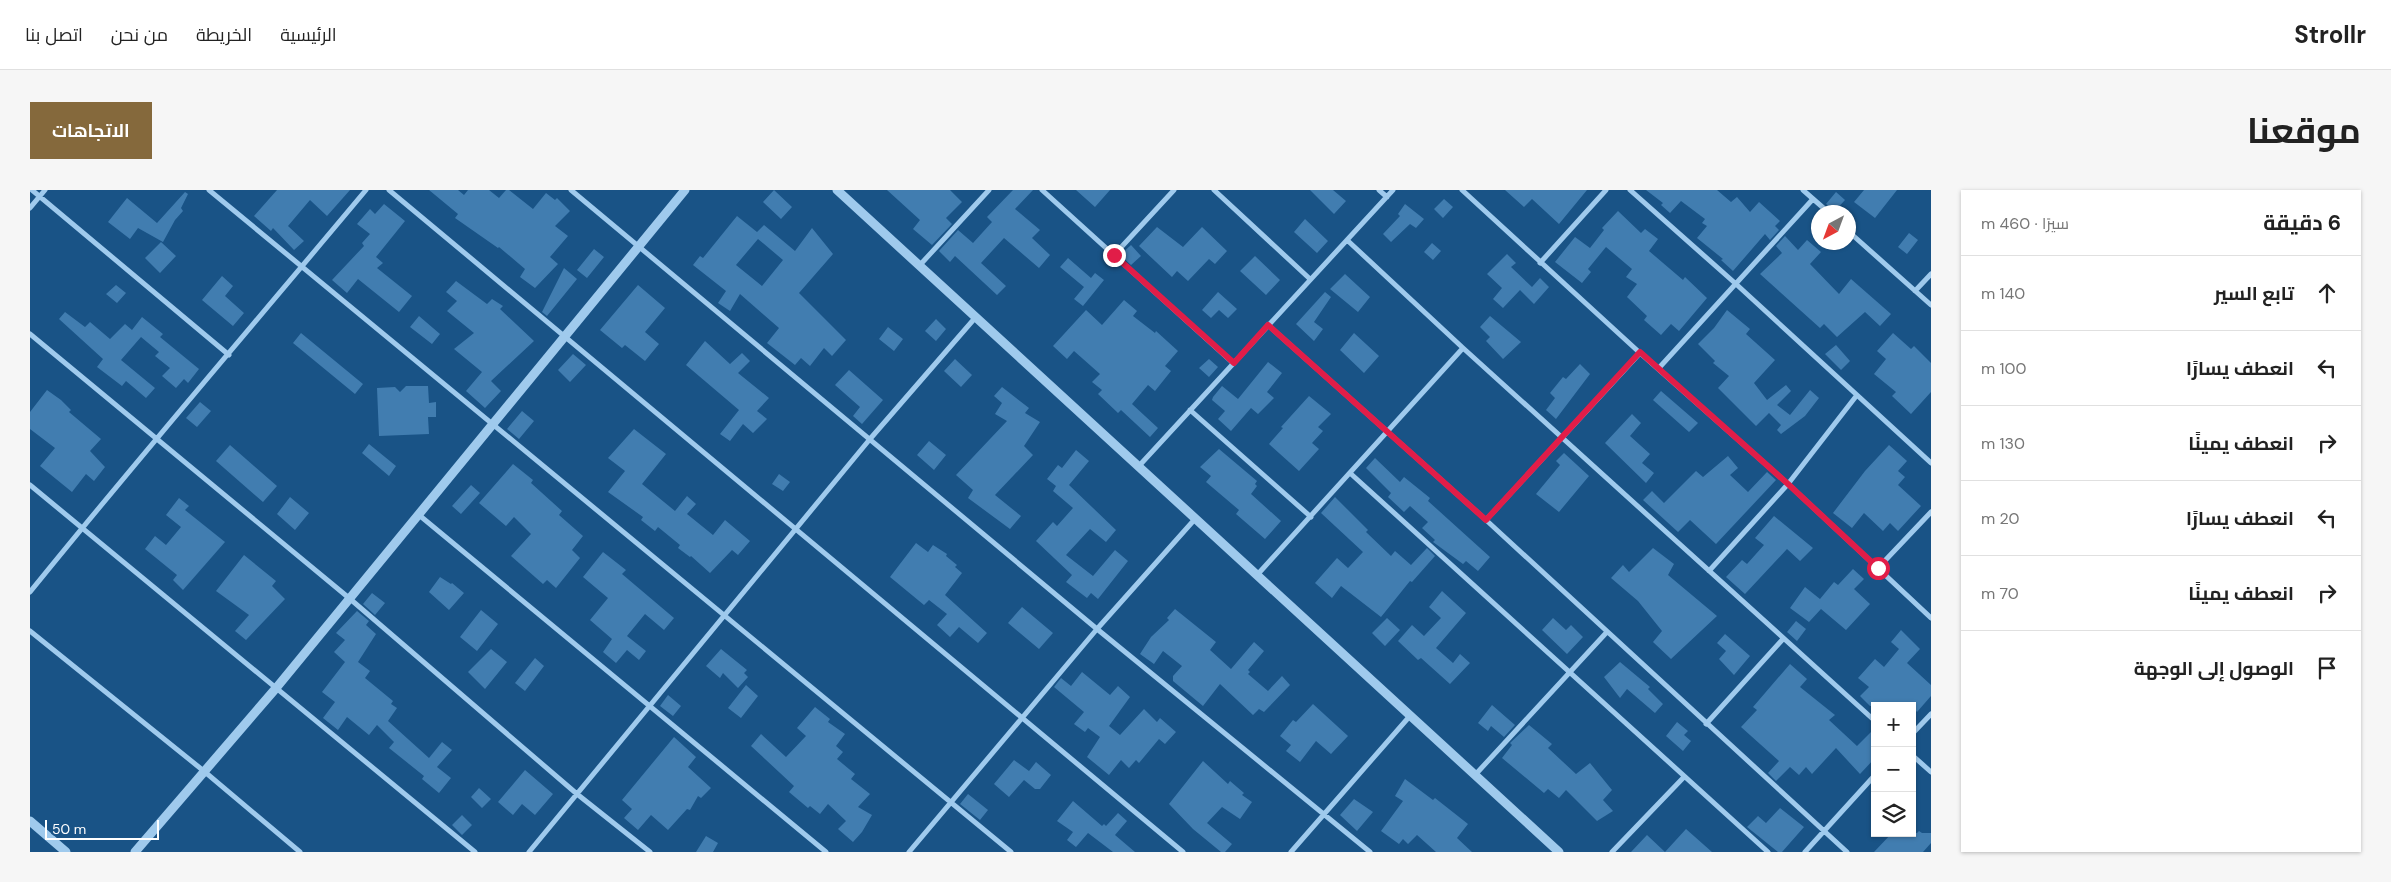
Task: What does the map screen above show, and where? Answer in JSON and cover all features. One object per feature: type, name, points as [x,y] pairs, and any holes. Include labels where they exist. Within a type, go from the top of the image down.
[{"type":"street","points":[[32,190],[229,354]]},
{"type":"street","points":[[30,208],[45,190]]},
{"type":"street","points":[[209,190],[494,424],[949,803],[1011,852]]},
{"type":"street","points":[[30,592],[156,438],[366,190]]},
{"type":"street","points":[[389,190],[798,528],[1183,852]]},
{"type":"street","points":[[571,190],[1097,629],[1370,852]]},
{"type":"street","points":[[134,852],[205,772],[276,687],[685,190]]},
{"type":"street","points":[[837,190],[1194,519],[1258,574],[1409,717],[1559,852]]},
{"type":"street","points":[[918,266],[989,190]]},
{"type":"street","points":[[1042,190],[1234,363]]},
{"type":"street","points":[[1114,255],[1174,190]]},
{"type":"street","points":[[1214,190],[1310,279]]},
{"type":"street","points":[[1379,190],[1386,197]]},
{"type":"street","points":[[1138,467],[1393,190]]},
{"type":"street","points":[[1462,190],[1658,369],[1788,484],[1931,618]]},
{"type":"street","points":[[1540,262],[1606,190]]},
{"type":"street","points":[[1630,190],[1736,284],[1931,463]]},
{"type":"street","points":[[1803,190],[1820,205]]},
{"type":"street","points":[[1658,369],[1813,199]]},
{"type":"street","points":[[1856,238],[1931,306]]},
{"type":"street","points":[[1347,240],[1463,348],[1871,718]]},
{"type":"street","points":[[1915,291],[1931,274]]},
{"type":"street","points":[[529,852],[870,439],[975,318]]},
{"type":"street","points":[[1268,325],[1486,520],[1847,852]]},
{"type":"street","points":[[30,334],[349,598],[577,794],[650,852]]},
{"type":"street","points":[[1258,574],[1312,517],[1463,348]]},
{"type":"street","points":[[1486,520],[1640,352]]},
{"type":"street","points":[[1708,571],[1788,484],[1857,395]]},
{"type":"street","points":[[1190,410],[1312,517]]},
{"type":"street","points":[[1350,474],[1768,852]]},
{"type":"street","points":[[30,485],[475,852]]},
{"type":"street","points":[[1878,568],[1931,512]]},
{"type":"street","points":[[419,515],[826,852]]},
{"type":"street","points":[[910,852],[949,803],[1097,629],[1194,519]]},
{"type":"street","points":[[30,631],[205,772],[300,852]]},
{"type":"street","points":[[1475,775],[1606,632]]},
{"type":"street","points":[[1706,724],[1783,639]]},
{"type":"street","points":[[1916,730],[1931,714]]},
{"type":"street","points":[[1291,852],[1409,717]]},
{"type":"street","points":[[1916,759],[1931,772]]},
{"type":"street","points":[[1612,852],[1684,777]]},
{"type":"street","points":[[1805,852],[1871,779]]},
{"type":"street","points":[[30,821],[66,852]]},
{"type":"building","points":[[277,190],[350,190],[327,216],[310,200],[288,226],[304,241],[294,250],[273,228],[271,231],[254,216]]},
{"type":"building","points":[[429,190],[458,190],[464,195],[468,190],[489,190],[499,198],[506,190],[509,190],[533,209],[546,193],[555,200],[557,198],[570,211],[555,226],[568,236],[550,257],[558,264],[535,288],[520,277],[525,269],[499,247],[455,218],[458,214]]},
{"type":"building","points":[[774,190],[792,207],[781,219],[763,202]]},
{"type":"building","points":[[887,190],[950,190],[962,202],[946,218],[952,224],[932,245],[913,229],[920,220]]},
{"type":"building","points":[[1013,190],[1033,190],[1015,209],[1040,230],[1032,238],[1050,255],[1039,268],[1004,238],[981,263],[1006,286],[997,295],[955,256],[950,262],[939,251],[958,230],[973,243],[992,222],[987,217]]},
{"type":"building","points":[[1076,190],[1110,190],[1095,207]]},
{"type":"building","points":[[1310,190],[1333,190],[1346,201],[1334,214]]},
{"type":"building","points":[[1505,190],[1587,190],[1559,224],[1532,199],[1524,207]]},
{"type":"building","points":[[1646,190],[1717,190],[1731,202],[1737,197],[1750,212],[1759,202],[1780,221],[1775,226],[1779,230],[1770,240],[1765,234],[1733,271],[1721,260],[1723,259],[1697,238],[1707,226],[1702,223],[1705,219],[1681,201],[1670,213],[1661,205],[1663,203]]},
{"type":"building","points":[[1864,190],[1897,190],[1875,218],[1854,202]]},
{"type":"building","points":[[185,192],[188,194],[181,208],[183,211],[175,220],[163,242],[138,228],[130,239],[108,222],[127,198],[157,223]]},
{"type":"building","points":[[1836,192],[1845,200],[1840,205],[1826,204]]},
{"type":"building","points":[[1444,199],[1453,207],[1443,218],[1434,209]]},
{"type":"building","points":[[384,204],[405,221],[376,257],[383,263],[377,268],[412,296],[399,312],[358,279],[347,293],[332,280],[364,246],[362,243],[370,234],[357,224],[370,209],[375,214]]},
{"type":"building","points":[[1405,204],[1424,219],[1416,228],[1410,224],[1391,242],[1383,234],[1400,216],[1398,214]]},
{"type":"building","points":[[1618,211],[1641,233],[1645,229],[1658,239],[1649,251],[1683,280],[1685,277],[1707,298],[1679,331],[1671,324],[1661,335],[1644,320],[1647,316],[1627,297],[1637,284],[1626,277],[1632,269],[1606,247],[1588,269],[1591,272],[1582,283],[1555,262],[1575,237],[1590,248],[1604,230],[1602,228]]},
{"type":"building","points":[[737,216],[757,232],[764,225],[795,251],[812,228],[833,254],[799,293],[846,340],[832,356],[824,348],[810,366],[801,358],[795,365],[767,343],[779,328],[740,294],[730,311],[718,303],[726,291],[693,265],[700,256],[703,258]],"holes":[[[758,239],[783,260],[762,286],[736,265]]]},
{"type":"building","points":[[1305,219],[1328,241],[1317,253],[1294,232]]},
{"type":"building","points":[[1157,227],[1183,247],[1202,227],[1227,251],[1215,264],[1209,259],[1188,281],[1177,271],[1172,277],[1139,246]]},
{"type":"building","points":[[1909,233],[1918,240],[1907,254],[1898,247]]},
{"type":"building","points":[[1785,236],[1798,250],[1807,240],[1811,243],[1811,250],[1819,250],[1821,252],[1810,264],[1839,294],[1851,279],[1891,314],[1880,326],[1865,312],[1837,337],[1824,324],[1820,328],[1760,274],[1782,253],[1776,246]]},
{"type":"building","points":[[161,242],[176,256],[160,273],[145,258]]},
{"type":"building","points":[[1432,243],[1441,251],[1433,260],[1424,252]]},
{"type":"building","points":[[1131,245],[1141,256],[1131,265],[1120,255]]},
{"type":"building","points":[[594,249],[604,257],[587,278],[577,270]]},
{"type":"building","points":[[1507,254],[1516,263],[1511,267],[1532,287],[1540,278],[1549,287],[1534,304],[1520,290],[1503,308],[1493,299],[1502,288],[1487,274]]},
{"type":"building","points":[[1255,256],[1280,280],[1266,295],[1240,271]]},
{"type":"building","points":[[1068,258],[1091,278],[1095,273],[1104,280],[1083,306],[1074,299],[1084,287],[1060,267]]},
{"type":"building","points":[[564,268],[577,279],[547,316],[542,312]]},
{"type":"building","points":[[1345,274],[1370,297],[1358,312],[1330,289]]},
{"type":"building","points":[[222,276],[233,286],[225,296],[244,313],[233,326],[202,300]]},
{"type":"building","points":[[456,281],[487,304],[492,299],[503,306],[500,309],[534,341],[491,381],[501,391],[485,408],[466,391],[482,372],[454,349],[474,333],[447,311],[457,301],[446,292]]},
{"type":"building","points":[[116,285],[126,293],[117,303],[106,294]]},
{"type":"building","points":[[638,285],[665,308],[645,332],[659,344],[645,361],[625,345],[622,348],[600,330]]},
{"type":"building","points":[[1218,292],[1237,309],[1228,318],[1219,310],[1211,318],[1202,310]]},
{"type":"building","points":[[1325,292],[1331,297],[1314,322],[1323,329],[1314,341],[1296,324]]},
{"type":"building","points":[[1124,300],[1137,311],[1133,316],[1155,333],[1156,331],[1178,351],[1165,366],[1171,371],[1155,391],[1148,385],[1132,404],[1158,428],[1150,437],[1121,410],[1118,413],[1098,394],[1102,390],[1092,382],[1100,374],[1074,351],[1067,359],[1053,346],[1086,310],[1102,325]]},
{"type":"building","points":[[1727,310],[1750,329],[1746,334],[1775,360],[1754,383],[1767,400],[1786,385],[1791,391],[1777,405],[1790,415],[1810,390],[1819,398],[1805,416],[1781,434],[1777,430],[1781,425],[1769,413],[1756,426],[1718,388],[1729,376],[1713,363],[1715,361],[1698,344],[1714,328]]},
{"type":"building","points":[[65,312],[85,327],[90,322],[110,339],[125,324],[132,330],[142,317],[163,334],[160,337],[199,369],[188,383],[184,379],[176,388],[162,376],[170,368],[155,356],[159,352],[141,337],[121,360],[155,388],[146,398],[126,381],[122,386],[97,367],[103,359],[59,319]]},
{"type":"building","points":[[419,316],[440,334],[432,344],[410,327]]},
{"type":"building","points":[[1490,316],[1521,342],[1503,359],[1486,341],[1490,337],[1480,327]]},
{"type":"building","points":[[936,319],[946,329],[936,341],[925,331]]},
{"type":"building","points":[[888,327],[903,339],[894,351],[879,339]]},
{"type":"building","points":[[301,333],[363,384],[355,394],[293,343]]},
{"type":"building","points":[[1354,333],[1379,356],[1364,373],[1340,350]]},
{"type":"building","points":[[1893,333],[1911,349],[1914,346],[1931,363],[1931,392],[1911,414],[1892,396],[1896,392],[1874,374],[1886,359],[1877,351]]},
{"type":"building","points":[[705,341],[730,364],[742,353],[750,361],[738,373],[769,398],[757,411],[767,419],[753,433],[743,424],[730,441],[720,434],[739,410],[686,365]]},
{"type":"building","points":[[1836,345],[1850,361],[1841,370],[1825,354]]},
{"type":"building","points":[[573,354],[586,365],[570,382],[558,370]]},
{"type":"building","points":[[955,359],[972,375],[961,387],[944,371]]},
{"type":"building","points":[[1209,359],[1218,367],[1209,377],[1199,368]]},
{"type":"building","points":[[1268,362],[1282,373],[1267,392],[1274,398],[1258,414],[1251,408],[1231,431],[1218,419],[1225,411],[1212,400],[1213,397],[1222,386],[1238,399]]},
{"type":"building","points":[[1580,364],[1590,374],[1556,419],[1546,410],[1555,398],[1550,393],[1563,377],[1566,379]]},
{"type":"building","points":[[849,370],[883,400],[862,424],[853,416],[860,407],[835,385]]},
{"type":"building","points":[[406,386],[428,386],[429,403],[436,402],[436,417],[428,417],[429,434],[379,436],[377,388],[395,387],[400,392]]},
{"type":"building","points":[[1002,387],[1029,408],[1025,413],[1040,422],[1024,446],[1033,455],[995,495],[1021,516],[1010,529],[968,498],[973,490],[956,475],[1007,421],[995,414],[1002,403],[994,396]]},
{"type":"building","points":[[47,390],[61,400],[71,410],[69,412],[101,439],[90,451],[105,467],[94,481],[86,474],[72,492],[40,466],[55,448],[30,429],[30,412]]},
{"type":"building","points":[[1661,391],[1698,423],[1689,432],[1653,400]]},
{"type":"building","points":[[1309,396],[1331,414],[1318,427],[1323,431],[1312,443],[1319,449],[1299,471],[1269,444],[1283,428],[1281,427]]},
{"type":"building","points":[[200,402],[211,411],[197,427],[186,418]]},
{"type":"building","points":[[522,411],[534,421],[519,439],[507,429]]},
{"type":"building","points":[[1632,414],[1641,423],[1630,436],[1650,454],[1642,463],[1654,473],[1646,483],[1605,443]]},
{"type":"building","points":[[634,429],[666,454],[642,484],[675,511],[687,496],[696,504],[687,514],[713,535],[725,520],[750,541],[738,555],[732,550],[710,573],[691,556],[678,548],[680,545],[658,527],[655,531],[641,520],[643,517],[608,492],[625,471],[608,458]]},
{"type":"building","points":[[929,441],[946,455],[934,470],[917,455]]},
{"type":"building","points":[[369,444],[396,466],[389,476],[362,453]]},
{"type":"building","points":[[230,445],[277,486],[263,502],[216,461]]},
{"type":"building","points":[[1889,445],[1907,461],[1898,471],[1905,477],[1898,485],[1921,506],[1898,531],[1890,523],[1883,531],[1864,513],[1852,528],[1833,513],[1865,471]]},
{"type":"building","points":[[1219,449],[1257,481],[1255,484],[1257,486],[1251,494],[1281,521],[1265,539],[1236,514],[1239,510],[1206,482],[1211,476],[1200,467]]},
{"type":"building","points":[[1076,450],[1089,461],[1069,485],[1116,530],[1106,542],[1090,529],[1066,555],[1093,576],[1115,550],[1128,561],[1098,599],[1091,593],[1087,598],[1066,582],[1072,575],[1036,541],[1053,522],[1057,526],[1073,508],[1053,491],[1056,486],[1047,479],[1058,465],[1062,468]]},
{"type":"building","points":[[1564,453],[1589,476],[1559,512],[1536,494],[1560,465],[1556,461]]},
{"type":"building","points":[[1728,456],[1738,468],[1730,475],[1748,492],[1767,472],[1776,480],[1716,544],[1690,520],[1678,532],[1643,500],[1652,491],[1664,503],[1696,471],[1703,477]]},
{"type":"building","points":[[1375,458],[1400,482],[1404,477],[1430,498],[1428,501],[1490,557],[1478,571],[1466,561],[1463,564],[1433,542],[1435,540],[1422,528],[1428,522],[1410,506],[1404,512],[1388,497],[1391,493],[1366,468]]},
{"type":"building","points":[[513,464],[533,480],[531,483],[562,511],[559,515],[583,536],[572,550],[580,558],[556,588],[547,580],[543,584],[511,556],[531,534],[514,517],[506,526],[479,503]]},
{"type":"building","points":[[779,474],[790,482],[783,491],[772,484]]},
{"type":"building","points":[[471,485],[480,493],[461,514],[452,506]]},
{"type":"building","points":[[290,497],[309,513],[295,530],[277,514]]},
{"type":"building","points":[[1335,497],[1368,530],[1366,532],[1391,556],[1395,551],[1411,565],[1427,548],[1435,556],[1412,582],[1410,581],[1381,617],[1341,586],[1332,598],[1315,583],[1337,558],[1348,568],[1363,552],[1321,513]]},
{"type":"building","points":[[179,498],[189,506],[185,510],[225,542],[183,590],[173,580],[177,575],[145,549],[155,536],[166,545],[181,527],[166,515]]},
{"type":"building","points":[[1774,516],[1813,548],[1800,561],[1787,549],[1745,594],[1726,577],[1742,560],[1747,564],[1764,545],[1755,538]]},
{"type":"building","points":[[916,543],[928,552],[933,545],[947,554],[946,556],[957,565],[955,567],[962,573],[945,595],[987,633],[978,643],[959,627],[950,637],[937,625],[947,614],[929,600],[924,605],[890,577]]},
{"type":"building","points":[[1653,548],[1674,564],[1668,575],[1717,616],[1671,659],[1653,642],[1662,631],[1638,601],[1611,578],[1623,565],[1629,572]]},
{"type":"building","points":[[603,552],[626,570],[622,574],[674,618],[664,630],[645,614],[627,636],[646,651],[639,660],[627,650],[616,663],[603,652],[612,639],[590,620],[608,598],[583,577]]},
{"type":"building","points":[[244,555],[276,581],[272,586],[285,599],[246,640],[235,631],[249,615],[216,591]]},
{"type":"building","points":[[1853,569],[1864,579],[1854,589],[1870,604],[1846,630],[1821,609],[1809,622],[1790,608],[1805,587],[1820,599],[1834,582],[1838,585]]},
{"type":"building","points":[[440,577],[452,583],[464,593],[449,610],[429,592]]},
{"type":"building","points":[[1442,591],[1466,613],[1436,648],[1453,663],[1460,654],[1470,663],[1450,684],[1421,658],[1418,660],[1398,641],[1412,625],[1424,636],[1441,618],[1429,607]]},
{"type":"building","points":[[372,593],[385,603],[375,615],[363,604]]},
{"type":"building","points":[[1022,607],[1053,633],[1039,649],[1008,623]]},
{"type":"building","points":[[1175,609],[1216,642],[1210,650],[1231,669],[1254,642],[1264,651],[1248,670],[1250,672],[1248,674],[1268,691],[1282,676],[1290,685],[1264,712],[1259,709],[1253,715],[1220,684],[1203,706],[1173,681],[1173,676],[1182,666],[1163,651],[1154,664],[1140,654],[1151,637],[1169,620],[1167,618]]},
{"type":"building","points":[[481,610],[498,624],[477,651],[460,637]]},
{"type":"building","points":[[357,611],[369,621],[366,625],[376,634],[358,662],[370,671],[365,678],[393,701],[391,704],[397,708],[388,721],[429,758],[442,742],[452,750],[437,767],[451,778],[439,793],[422,779],[424,776],[389,748],[394,742],[377,725],[369,735],[347,717],[338,730],[323,718],[335,702],[322,692],[345,662],[334,652],[345,640],[336,633]]},
{"type":"building","points":[[1387,618],[1400,630],[1385,646],[1372,633]]},
{"type":"building","points":[[1553,618],[1566,630],[1571,625],[1583,637],[1567,654],[1542,630]]},
{"type":"building","points":[[1796,621],[1806,629],[1797,641],[1787,632]]},
{"type":"building","points":[[1901,630],[1920,649],[1907,663],[1931,685],[1931,696],[1917,712],[1916,702],[1871,702],[1870,706],[1860,696],[1869,687],[1858,678],[1875,659],[1884,667],[1899,649],[1891,642]]},
{"type":"building","points":[[1725,634],[1750,656],[1734,675],[1719,659],[1726,651],[1717,643]]},
{"type":"building","points":[[491,649],[507,662],[485,689],[468,672]]},
{"type":"building","points":[[721,649],[747,670],[744,673],[748,677],[738,688],[723,673],[720,678],[706,666]]},
{"type":"building","points":[[535,658],[544,666],[525,691],[515,683]]},
{"type":"building","points":[[1620,662],[1650,687],[1648,689],[1663,704],[1655,713],[1627,689],[1620,698],[1604,677]]},
{"type":"building","points":[[1790,664],[1807,679],[1800,687],[1835,715],[1829,720],[1857,746],[1871,732],[1871,762],[1860,774],[1836,748],[1812,774],[1806,767],[1799,775],[1790,767],[1776,781],[1768,773],[1779,761],[1741,727],[1757,710],[1753,707]]},
{"type":"building","points":[[1082,672],[1110,695],[1118,686],[1130,697],[1109,726],[1120,735],[1144,709],[1157,722],[1160,718],[1176,732],[1165,744],[1159,739],[1139,763],[1136,760],[1129,768],[1121,760],[1109,775],[1087,757],[1100,737],[1088,728],[1085,732],[1074,724],[1084,712],[1054,687],[1061,678],[1071,686]]},
{"type":"building","points":[[746,685],[758,696],[741,718],[728,708]]},
{"type":"building","points":[[668,695],[681,706],[673,716],[660,706]]},
{"type":"building","points":[[1313,704],[1348,736],[1331,754],[1316,741],[1300,762],[1286,751],[1291,745],[1280,736],[1293,720],[1296,722]]},
{"type":"building","points":[[1492,705],[1515,725],[1504,737],[1491,726],[1488,731],[1478,723]]},
{"type":"building","points":[[815,707],[830,719],[828,722],[845,734],[836,746],[843,752],[837,759],[855,774],[851,779],[870,794],[858,807],[872,815],[862,832],[853,842],[838,829],[846,821],[828,804],[820,814],[810,806],[808,808],[789,792],[794,786],[751,746],[761,734],[786,757],[806,736],[797,728]]},
{"type":"building","points":[[1677,722],[1688,731],[1684,735],[1691,741],[1683,751],[1666,736]]},
{"type":"building","points":[[1529,725],[1552,744],[1548,748],[1576,774],[1590,763],[1612,790],[1603,800],[1613,811],[1597,821],[1566,790],[1559,798],[1548,789],[1544,793],[1502,758],[1512,745],[1510,743]]},
{"type":"building","points":[[674,737],[696,757],[688,767],[711,788],[701,798],[698,796],[690,810],[687,809],[668,830],[651,815],[638,830],[624,818],[632,809],[622,800]]},
{"type":"building","points":[[1014,760],[1029,771],[1036,762],[1051,775],[1040,789],[1035,789],[1024,780],[1009,797],[994,784]]},
{"type":"building","points":[[1203,761],[1228,784],[1230,781],[1244,793],[1242,795],[1252,802],[1240,819],[1222,807],[1207,823],[1232,844],[1225,852],[1221,852],[1193,829],[1169,804]]},
{"type":"building","points":[[525,770],[553,794],[535,815],[522,804],[513,815],[498,802]]},
{"type":"building","points":[[1405,779],[1433,800],[1435,798],[1468,824],[1457,838],[1472,852],[1436,852],[1417,835],[1408,844],[1403,839],[1399,844],[1381,831],[1403,801],[1395,796]]},
{"type":"building","points":[[479,788],[491,799],[482,808],[471,797]]},
{"type":"building","points":[[968,794],[988,810],[980,820],[960,804]]},
{"type":"building","points":[[1354,799],[1373,812],[1357,831],[1340,815]]},
{"type":"building","points":[[1073,801],[1102,826],[1104,824],[1106,826],[1118,813],[1127,821],[1115,835],[1135,852],[1113,852],[1088,833],[1076,847],[1067,840],[1073,832],[1057,821]]},
{"type":"building","points":[[1780,808],[1804,827],[1782,852],[1778,852],[1747,827],[1758,816],[1766,823]]},
{"type":"building","points":[[462,815],[472,825],[462,835],[452,825]]},
{"type":"building","points":[[1686,829],[1712,852],[1665,852]]},
{"type":"building","points":[[1919,831],[1931,833],[1931,843],[1923,852],[1874,852],[1888,837],[1916,837]]},
{"type":"building","points":[[1647,835],[1665,852],[1631,852]]},
{"type":"building","points":[[706,836],[718,843],[713,852],[696,852]]},
{"type":"route","points":[[1114,255],[1234,363],[1268,325],[1486,520],[1640,352],[1788,484],[1878,568]]}]
